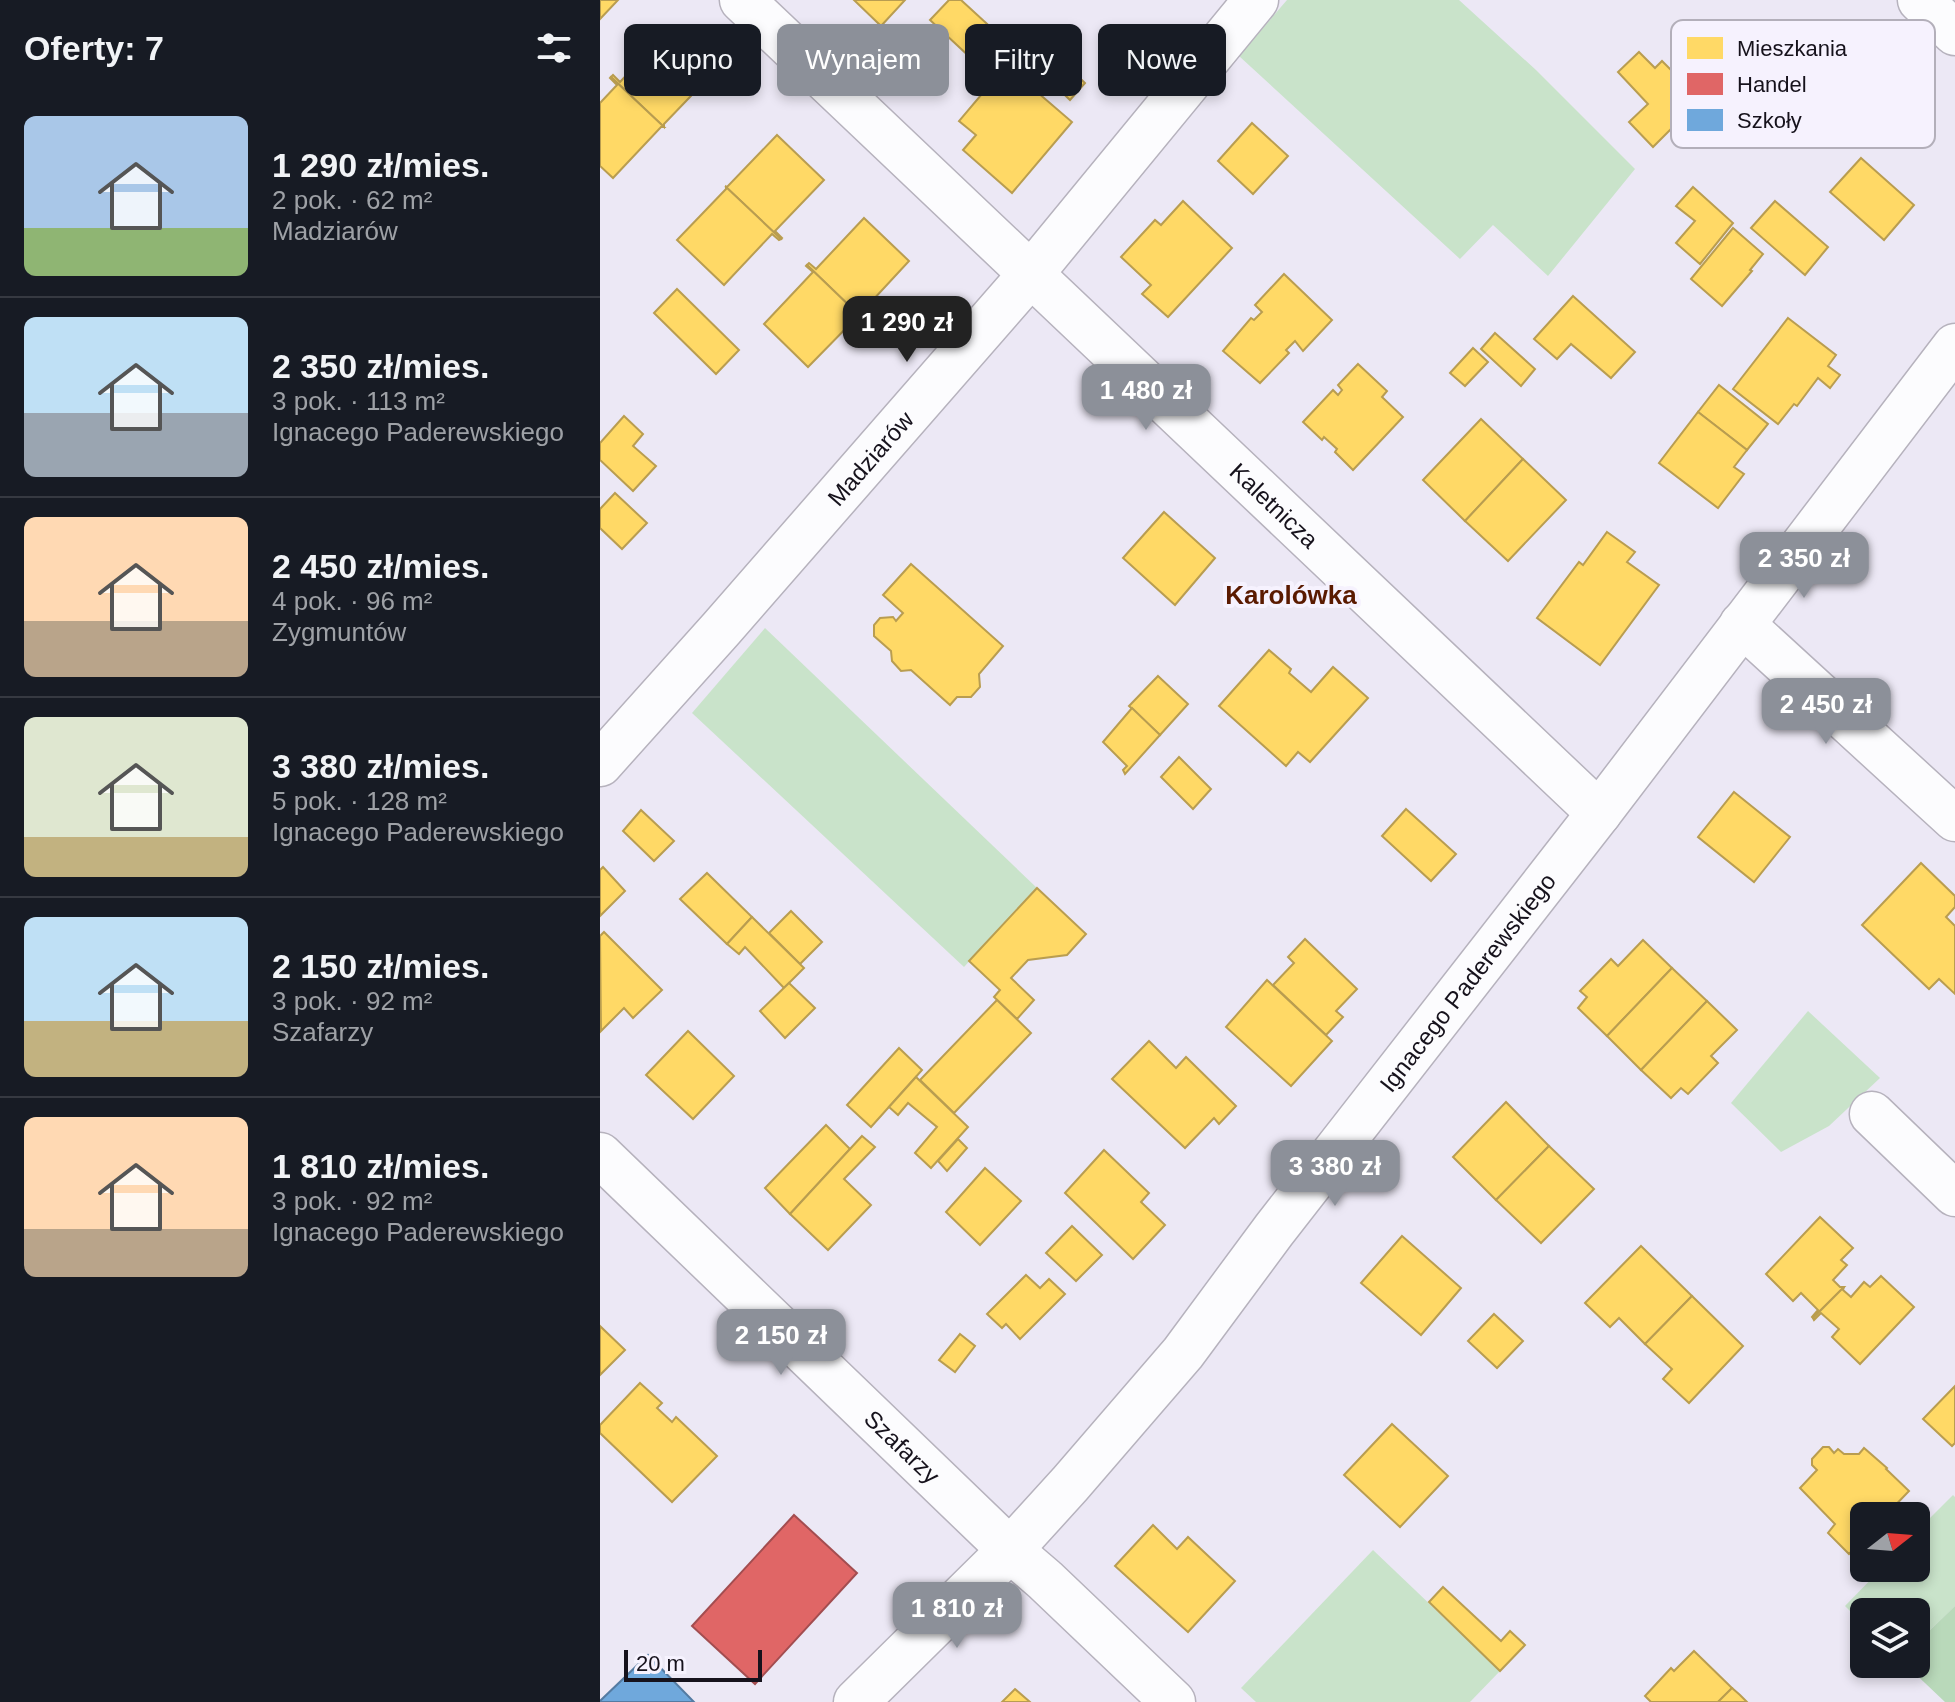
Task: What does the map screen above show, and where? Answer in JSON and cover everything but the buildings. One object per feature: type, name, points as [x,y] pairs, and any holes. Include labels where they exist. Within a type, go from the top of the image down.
[{"type":"street","name":"Kaletnicza","points":[[742,0],[1599,813]]},
{"type":"street","name":"Madziarów","points":[[600,764],[1030,275],[1256,0]]},
{"type":"street","points":[[1920,0],[1955,33]]},
{"type":"street","name":"Ignacego Paderewskiego","points":[[856,1702],[1010,1550],[1183,1353],[1955,346]]},
{"type":"street","points":[[1742,624],[1955,819]]},
{"type":"street","points":[[1872,1114],[1955,1194]]},
{"type":"street","name":"Szafarzy","points":[[600,1155],[1010,1550],[1173,1702]]},
{"type":"green space","points":[[1287,0],[1459,0],[1536,70],[1635,169],[1548,276],[1493,225],[1460,259],[1239,56]]},
{"type":"green space","points":[[765,628],[1037,888],[964,967],[692,713]]},
{"type":"green space","points":[[1808,1011],[1880,1078],[1829,1126],[1781,1152],[1731,1103]]},
{"type":"green space","points":[[1953,1495],[1955,1497],[1955,1606],[1930,1630],[1930,1598],[1853,1598],[1868,1582],[1930,1582],[1930,1518]]},
{"type":"green space","points":[[1373,1550],[1500,1671],[1470,1702],[1256,1702],[1241,1688]]},
{"type":"green space","points":[[1955,1606],[1955,1702],[1945,1702],[1920,1678],[1930,1678],[1930,1630]]},
{"type":"district","name":"Karolówka","points":[[1291,595]]}]
